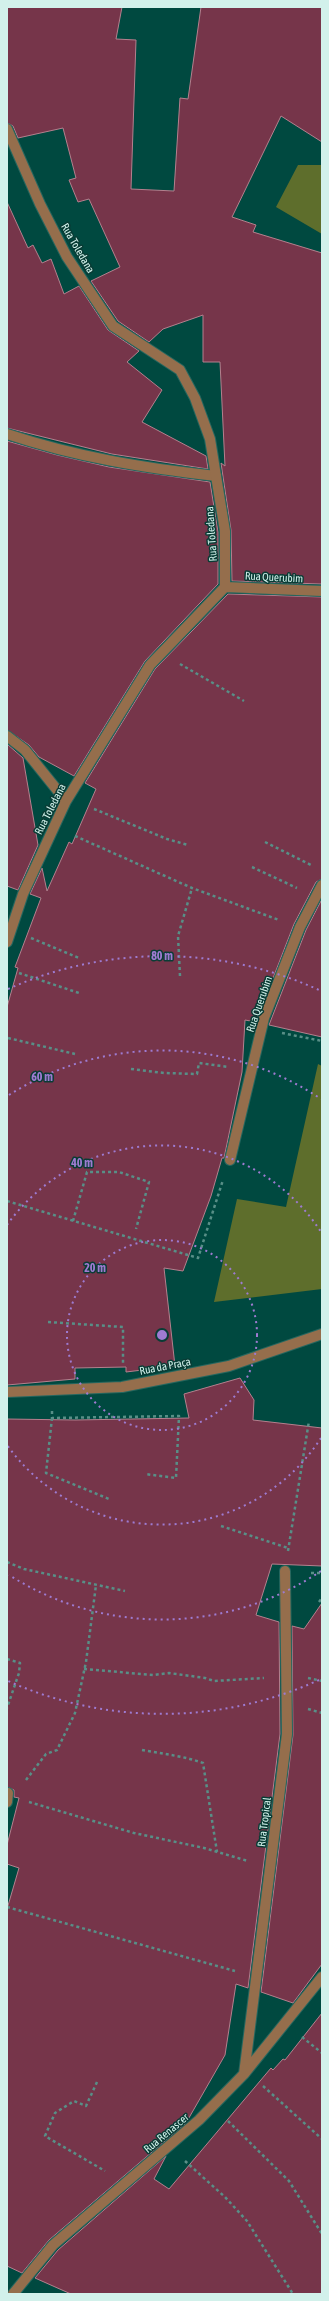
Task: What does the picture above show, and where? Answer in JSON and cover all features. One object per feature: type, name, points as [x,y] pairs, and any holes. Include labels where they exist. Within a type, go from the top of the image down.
[{"type":"street","name":"Rua Toledana","points":[[7,129],[40,204],[67,257],[113,326],[180,370],[196,398],[207,432],[225,530],[225,586],[150,665],[66,801],[23,894],[7,942]]},
{"type":"street","points":[[7,434],[78,456],[141,468],[216,476]]},
{"type":"street","name":"Rua Querubim","points":[[225,586],[322,591]]},
{"type":"street","points":[[7,736],[25,750],[66,801]]},
{"type":"street","name":"Rua Querubim","points":[[230,1160],[264,1018],[300,928],[322,885]]},
{"type":"street","name":"Rua da Praça","points":[[7,1392],[122,1387],[229,1366],[322,1334]]},
{"type":"street","name":"Rua Tropical","points":[[246,2072],[287,1734],[285,1572]]},
{"type":"street","name":"Rua Renascer","points":[[13,2294],[53,2245],[168,2147],[246,2072],[322,1977]]},
{"type":"path","points":[[176,662],[244,701]]},
{"type":"path","points":[[94,809],[167,839],[188,845]]},
{"type":"path","points":[[54,826],[192,888],[300,928]]},
{"type":"path","points":[[265,842],[311,865]]},
{"type":"path","points":[[252,867],[299,889]]},
{"type":"path","points":[[180,976],[178,936],[192,888]]},
{"type":"path","points":[[29,937],[79,958]]},
{"type":"path","points":[[18,973],[78,993]]},
{"type":"path","points":[[279,1032],[322,1041]]},
{"type":"path","points":[[8,1038],[75,1054]]},
{"type":"path","points":[[131,1069],[164,1073],[197,1074],[199,1063],[235,1068]]},
{"type":"path","points":[[7,1201],[198,1258],[230,1160]]},
{"type":"path","points":[[73,1221],[86,1172],[119,1172],[149,1182],[136,1229]]},
{"type":"path","points":[[48,1322],[123,1327],[122,1387]]},
{"type":"path","points":[[53,1406],[46,1473],[109,1499]]},
{"type":"path","points":[[52,1418],[179,1416],[176,1478],[145,1474]]},
{"type":"path","points":[[285,1572],[309,1421]]},
{"type":"path","points":[[221,1526],[289,1549]]},
{"type":"path","points":[[7,1562],[24,1569],[125,1591]]},
{"type":"path","points":[[311,1574],[322,1573]]},
{"type":"path","points":[[8,1798],[22,1789],[31,1772],[46,1754],[57,1750],[76,1713],[96,1585]]},
{"type":"path","points":[[319,1602],[322,1598]]},
{"type":"path","points":[[7,1660],[20,1663],[19,1673],[7,1708]]},
{"type":"path","points":[[84,1669],[153,1675],[169,1673],[205,1678],[214,1681],[286,1676]]},
{"type":"path","points":[[307,1678],[322,1681]]},
{"type":"path","points":[[307,1709],[322,1713]]},
{"type":"path","points":[[142,1750],[186,1757],[203,1763],[217,1852]]},
{"type":"path","points":[[8,1798],[134,1833],[271,1866]]},
{"type":"path","points":[[7,1907],[257,1976]]},
{"type":"path","points":[[246,2072],[322,2139]]},
{"type":"path","points":[[97,2082],[86,2106],[74,2101],[55,2113],[45,2136],[94,2164],[123,2185]]},
{"type":"path","points":[[212,2106],[289,2181],[322,2234]]},
{"type":"path","points":[[168,2147],[225,2197],[247,2221],[294,2294]]},
{"type":"green space","points":[[298,165],[322,165],[322,234],[276,207]]},
{"type":"green space","points":[[318,1064],[322,1066],[322,1289],[214,1302],[237,1199],[286,1207]]},
{"type":"building","points":[[7,7],[122,7],[116,39],[136,40],[131,189],[174,191],[180,98],[188,99],[201,7],[322,7],[322,142],[281,116],[232,217],[256,225],[253,232],[322,253],[322,584],[232,581],[231,530],[221,463],[225,466],[220,362],[203,362],[203,315],[163,329],[149,342],[118,321],[91,281],[120,267],[89,199],[78,202],[69,180],[76,178],[63,128],[18,138],[13,126],[7,123]]},
{"type":"building","points":[[7,202],[28,248],[33,245],[42,263],[51,259],[64,294],[79,286],[108,330],[139,351],[127,362],[162,390],[142,422],[206,456],[208,469],[112,454],[7,428]]},
{"type":"building","points":[[7,441],[57,455],[109,467],[210,482],[218,532],[218,584],[145,661],[74,776],[39,757],[29,745],[7,730]]},
{"type":"building","points":[[228,594],[322,597],[322,879],[316,882],[294,924],[256,1022],[245,1020],[242,1072],[224,1158],[222,1158],[211,1196],[183,1271],[164,1268],[175,1366],[126,1372],[126,1367],[75,1368],[75,1379],[7,1385],[7,1007],[18,968],[15,967],[41,898],[30,894],[42,868],[47,891],[69,842],[72,844],[96,789],[85,783],[155,669]]},
{"type":"building","points":[[7,744],[23,758],[38,845],[18,890],[7,886]]},
{"type":"building","points":[[322,899],[322,1037],[269,1025],[306,930]]},
{"type":"building","points":[[240,1378],[254,1400],[253,1420],[322,1428],[322,1566],[272,1564],[256,1615],[279,1622],[280,1734],[248,1988],[236,1984],[225,2055],[186,2123],[49,2240],[22,2273],[7,2266],[7,1909],[19,1868],[7,1864],[7,1845],[19,1798],[14,1797],[14,1790],[7,1787],[7,1419],[75,1420],[189,1418],[184,1394]]},
{"type":"building","points":[[322,1603],[322,1964],[293,2003],[261,1992],[293,1735],[292,1626],[304,1629]]},
{"type":"building","points":[[322,2013],[322,2294],[71,2294],[35,2278],[58,2250],[166,2156],[154,2179],[169,2189],[271,2068],[273,2070],[283,2059],[285,2060]]}]
